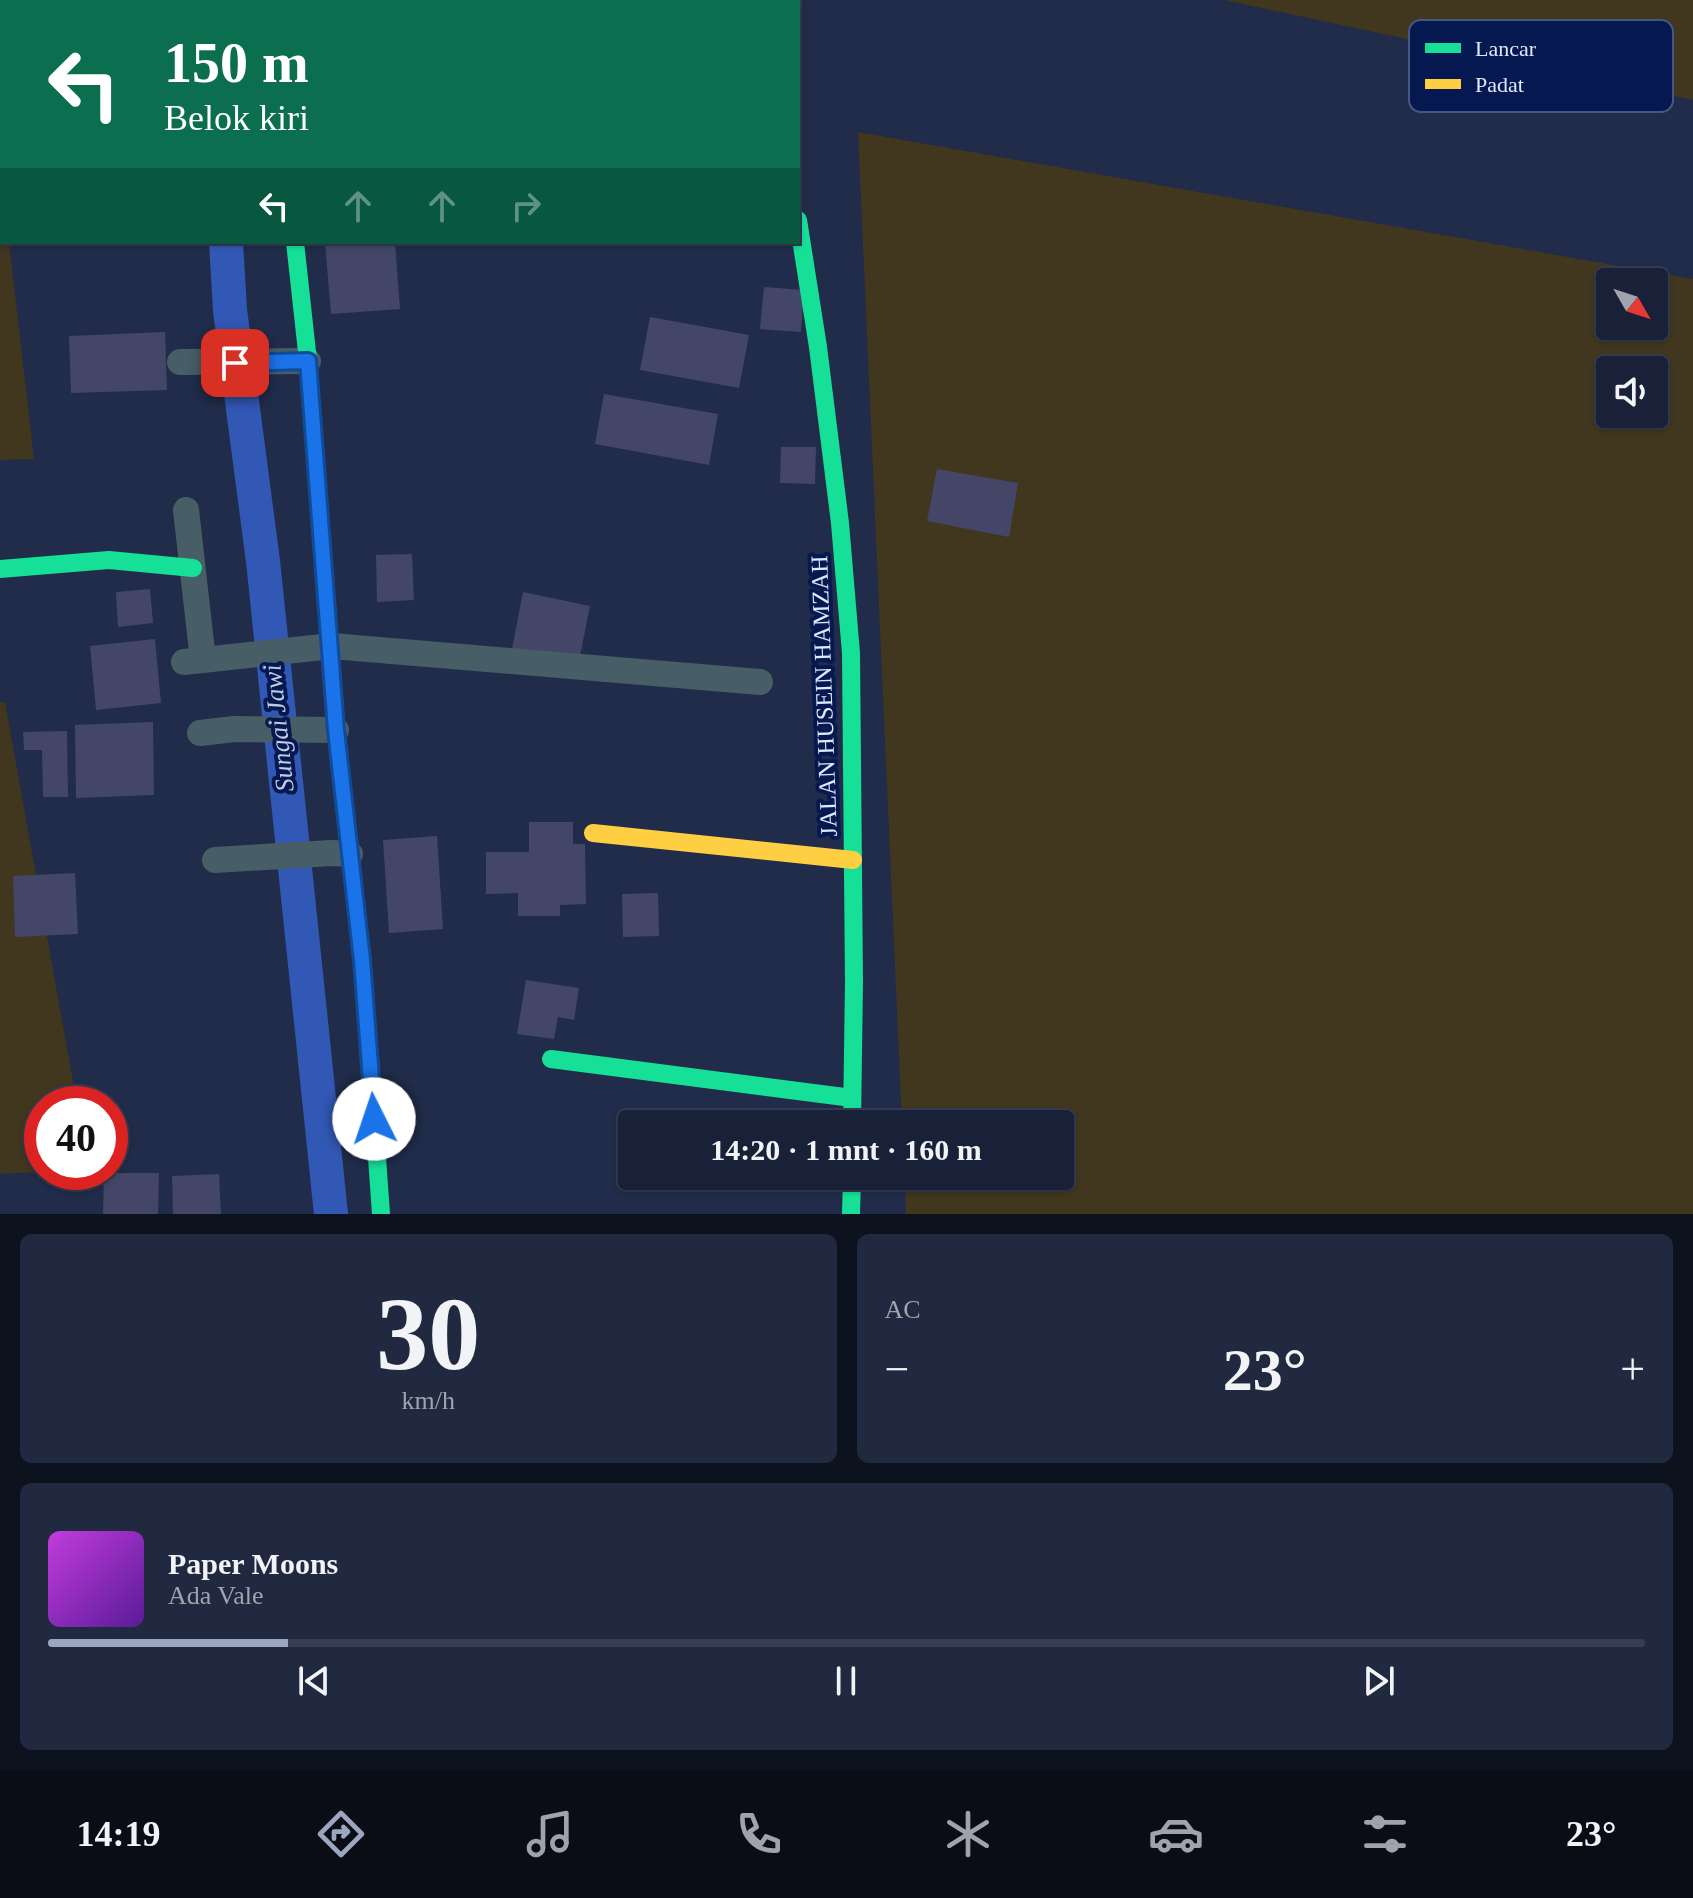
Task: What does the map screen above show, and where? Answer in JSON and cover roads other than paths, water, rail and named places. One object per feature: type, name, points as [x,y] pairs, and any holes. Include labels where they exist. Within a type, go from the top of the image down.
[{"type":"street","name":"JALAN HUSEIN HAMZAH","points":[[800,233],[840,523],[851,653],[852,1110]]},
{"type":"street","points":[[295,244],[295,362],[332,646],[324,729],[340,854],[362,960],[381,1214]]},
{"type":"street","points":[[180,362],[295,362]]},
{"type":"street","points":[[186,510],[193,568],[194,661],[332,646],[760,682]]},
{"type":"street","points":[[0,569],[109,560],[193,568]]},
{"type":"street","points":[[200,733],[234,729],[324,729]]},
{"type":"street","points":[[593,833],[853,860]]},
{"type":"street","points":[[215,860],[340,854]]},
{"type":"street","points":[[551,1059],[852,1098]]},
{"type":"street","points":[[851,1214],[852,1190]]},
{"type":"waterway","name":"Sungai Jawi","points":[[226,244],[230,310],[263,561],[331,1214]]}]
